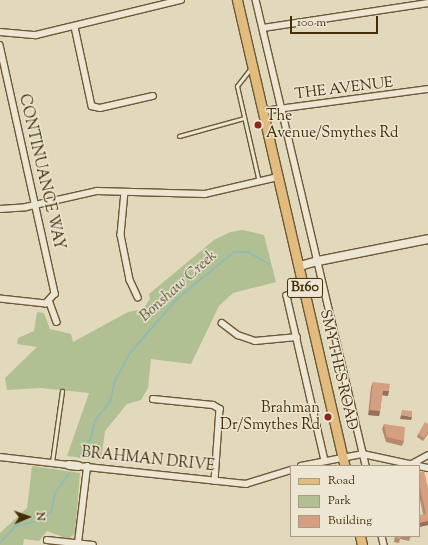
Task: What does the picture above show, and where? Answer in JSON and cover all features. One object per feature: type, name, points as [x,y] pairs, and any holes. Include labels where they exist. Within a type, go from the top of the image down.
[{"type":"main road","name":"SMYTHES ROAD","points":[[236,0],[300,266],[344,462]]},
{"type":"street","points":[[0,32],[36,34],[74,27],[181,0]]},
{"type":"street","points":[[239,12],[241,0]]},
{"type":"street","points":[[256,0],[366,465]]},
{"type":"street","points":[[263,28],[428,3]]},
{"type":"street","points":[[74,27],[92,106],[100,108],[153,96]]},
{"type":"street","name":"CONTINUANCE WAY","points":[[0,45],[37,205],[55,293],[50,303]]},
{"type":"street","name":"THE AVENUE","points":[[263,111],[428,89]]},
{"type":"street","points":[[0,209],[37,205],[79,192],[125,192],[189,195],[278,177]]},
{"type":"street","points":[[125,192],[121,235],[130,280],[138,297]]},
{"type":"street","points":[[300,266],[428,239]]},
{"type":"street","points":[[305,290],[287,296],[325,460]]},
{"type":"street","points":[[0,299],[50,303],[58,322]]},
{"type":"street","points":[[222,323],[238,335],[255,341],[297,337]]},
{"type":"street","points":[[152,398],[213,405],[220,409],[215,481]]},
{"type":"street","points":[[305,465],[325,460],[344,462],[363,454],[416,465]]},
{"type":"street","points":[[412,464],[428,455]]},
{"type":"street","name":"BRAHMAN DRIVE","points":[[0,457],[215,481],[254,483],[290,470]]},
{"type":"street","points":[[78,543],[87,467]]},
{"type":"street","points":[[47,540],[93,545]]},
{"type":"lane","points":[[252,66],[237,84],[259,182]]},
{"type":"lane","points":[[179,136],[244,118]]},
{"type":"lane","points":[[52,463],[62,391]]},
{"type":"green space","points":[[243,230],[264,235],[276,282],[233,293],[219,306],[191,364],[151,359],[148,388],[141,400],[127,404],[105,431],[101,460],[67,456],[89,393],[41,388],[7,390],[5,378],[37,347],[17,344],[18,338],[34,331],[37,312],[44,313],[50,329],[71,334],[73,342],[128,312],[143,309],[150,299],[149,294],[214,240],[230,232]]},
{"type":"green space","points":[[32,466],[80,473],[75,534],[68,539],[47,531],[39,541],[24,539],[23,545],[0,545],[0,533],[27,508]]},
{"type":"building","points":[[373,382],[390,384],[389,391],[383,391],[380,411],[370,410]]},
{"type":"building","points":[[402,410],[412,411],[412,417],[401,415]]},
{"type":"building","points":[[425,422],[428,424],[428,432],[424,438],[418,434]]},
{"type":"building","points":[[384,424],[405,427],[404,441],[387,437]]},
{"type":"building","points":[[424,471],[428,488],[428,521],[420,523],[420,515],[426,514],[420,487],[420,473]]},
{"type":"waterway","name":"Bonshaw Creek","points":[[79,457],[91,438],[95,420],[110,402],[115,381],[130,353],[178,298],[234,252],[248,252],[269,264]]},
{"type":"waterway","name":"Bonshaw Creek","points":[[0,543],[16,526],[34,522],[51,512],[55,493],[69,474]]},
{"type":"place","name":"The Avenue/Smythes Rd","points":[[258,125]]},
{"type":"place","name":"Brahman Dr/Smythes Rd","points":[[328,417]]}]
